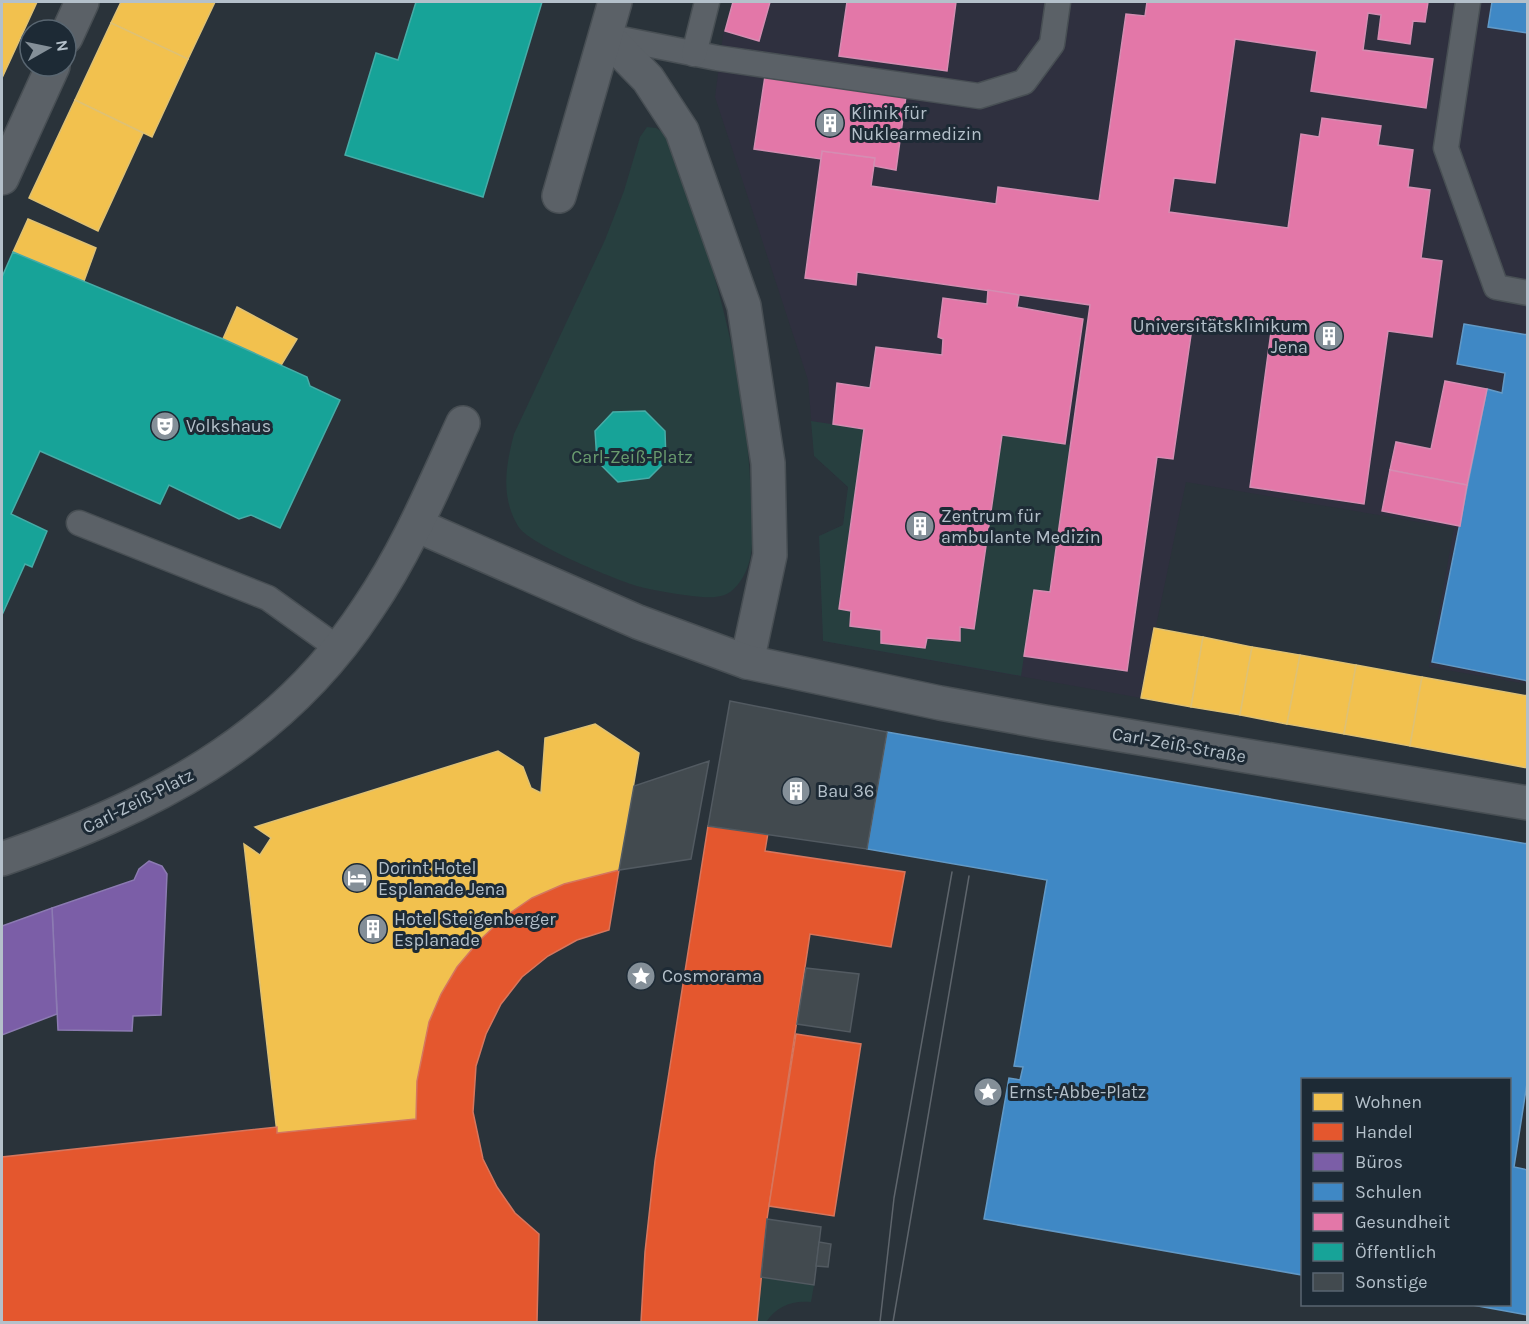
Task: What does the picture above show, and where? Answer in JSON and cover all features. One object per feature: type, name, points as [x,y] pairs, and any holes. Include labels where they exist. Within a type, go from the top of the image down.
[{"type":"street","points":[[75,18],[82,2]]},
{"type":"street","points":[[559,196],[615,2]]},
{"type":"street","points":[[416,525],[638,622],[747,662],[770,555],[768,463],[744,306],[728,255],[682,131],[648,79],[606,36]]},
{"type":"street","points":[[2,178],[48,78]]},
{"type":"street","name":"Carl-Zeiß-Platz","points":[[2,859],[78,832],[176,786],[228,752],[280,712],[339,649],[369,608],[416,525],[463,423]]},
{"type":"street","name":"Carl-Zeiß-Straße","points":[[747,662],[831,681],[1044,722],[1527,803]]},
{"type":"lane","points":[[694,54],[707,2]]},
{"type":"lane","points":[[606,36],[694,54],[979,96],[1024,82],[1052,44],[1058,2]]},
{"type":"lane","points":[[1468,2],[1446,147],[1496,287],[1527,293]]},
{"type":"lane","points":[[79,523],[268,598],[339,649]]},
{"type":"shaded area","points":[[732,2],[1527,2],[1527,684],[1429,667],[1454,528],[1186,482],[1141,698],[823,641],[819,536],[843,525],[848,487],[814,456],[808,380],[715,97],[723,35]]},
{"type":"green space","name":"Carl-Zeiß-Platz","points":[[647,127],[656,128],[664,133],[700,229],[726,320],[743,411],[750,471],[752,550],[747,568],[740,581],[731,591],[720,596],[687,595],[641,587],[553,551],[537,542],[518,526],[512,515],[507,492],[507,469],[514,434],[605,240],[624,191],[640,137]]},
{"type":"green space","points":[[811,421],[864,429],[840,608],[851,611],[850,626],[881,630],[925,648],[927,638],[959,641],[960,627],[974,629],[1002,435],[1071,445],[1050,592],[1034,590],[1021,676],[823,641],[819,536],[843,525],[848,487],[814,456]]},
{"type":"green space","points":[[761,1277],[814,1285],[811,1302],[786,1305],[766,1322],[757,1322]]},
{"type":"building: Wohnen","points":[[2,2],[37,2],[30,18],[18,18],[18,43],[2,78]]},
{"type":"building: Wohnen","points":[[121,2],[215,2],[188,59],[111,23]]},
{"type":"building: Wohnen","points":[[111,23],[188,59],[152,137],[75,100]]},
{"type":"building: Wohnen","points":[[75,100],[143,133],[98,231],[29,198]]},
{"type":"building: Wohnen","points":[[28,219],[96,248],[84,281],[13,252]]},
{"type":"building: Wohnen","points":[[237,307],[297,339],[280,367],[223,339]]},
{"type":"building: Wohnen","points":[[1154,628],[1203,637],[1191,707],[1141,698]]},
{"type":"building: Wohnen","points":[[1203,637],[1252,647],[1240,715],[1191,707]]},
{"type":"building: Wohnen","points":[[1252,647],[1300,655],[1287,724],[1240,715]]},
{"type":"building: Wohnen","points":[[1300,655],[1356,665],[1344,734],[1287,724]]},
{"type":"building: Wohnen","points":[[1356,665],[1422,677],[1410,746],[1344,734]]},
{"type":"building: Wohnen","points":[[1422,677],[1528,696],[1528,768],[1410,746]]},
{"type":"building: Wohnen","name":"Hotel Steigenberger Esplanade","points":[[595,724],[639,753],[619,870],[564,884],[532,898],[504,917],[457,967],[441,994],[429,1022],[417,1081],[416,1119],[277,1133],[244,844],[260,855],[271,838],[255,827],[498,751],[523,767],[531,788],[541,793],[545,738]]},
{"type":"building: Handel","points":[[708,826],[768,833],[765,851],[905,872],[891,947],[810,934],[767,1219],[757,1322],[641,1322],[645,1252],[655,1161]]},
{"type":"building: Handel","points":[[619,870],[609,930],[577,940],[548,956],[522,977],[501,1004],[486,1034],[476,1066],[473,1112],[483,1159],[497,1187],[515,1213],[539,1234],[537,1322],[2,1322],[2,1157],[277,1127],[277,1133],[416,1119],[417,1081],[429,1022],[441,994],[457,967],[504,917],[532,898],[564,884]]},
{"type":"building: Handel","points":[[796,1034],[861,1044],[834,1216],[769,1206]]},
{"type":"building: Büros","points":[[149,861],[162,866],[167,874],[161,1015],[133,1016],[132,1031],[58,1030],[52,908],[134,880],[139,869]]},
{"type":"building: Büros","points":[[52,908],[57,1014],[2,1035],[2,926]]},
{"type":"building: Schulen","points":[[1492,2],[1528,2],[1528,33],[1488,27]]},
{"type":"building: Schulen","points":[[1464,324],[1528,335],[1528,681],[1432,662],[1487,389],[1502,393],[1505,373],[1457,364]]},
{"type":"building: Schulen","points":[[887,732],[1528,844],[1528,1077],[1514,1167],[1528,1170],[1528,1315],[1478,1306],[1511,1306],[1511,1078],[1301,1078],[1301,1275],[984,1219],[1009,1078],[1020,1080],[1023,1067],[1014,1066],[1047,880],[867,849]]},
{"type":"building: Gesundheit","points":[[733,2],[770,2],[759,41],[725,31]]},
{"type":"building: Gesundheit","points":[[847,2],[956,2],[947,71],[839,56]]},
{"type":"building: Gesundheit","name":"Universitätsklinikum Jena","points":[[1147,2],[1428,2],[1425,22],[1413,21],[1410,44],[1378,39],[1381,15],[1368,13],[1363,50],[1433,59],[1426,108],[1311,91],[1317,51],[1235,39],[1215,183],[1174,178],[1169,212],[1288,228],[1301,134],[1319,137],[1322,118],[1381,126],[1378,145],[1413,150],[1408,187],[1430,190],[1421,258],[1442,261],[1432,337],[1388,331],[1364,504],[1250,487],[1271,332],[1193,321],[1173,459],[1157,457],[1127,671],[1024,656],[1034,590],[1050,592],[1090,305],[857,272],[856,285],[805,278],[822,151],[875,158],[871,186],[996,204],[998,187],[1099,201],[1126,14],[1145,16]]},
{"type":"building: Gesundheit","name":"Klinik für Nuklearmedizin","points":[[765,76],[906,96],[896,170],[874,166],[875,158],[822,151],[821,159],[754,149]]},
{"type":"building: Gesundheit","name":"Zentrum für ambulante Medizin","points":[[988,290],[1019,295],[1017,307],[1083,319],[1065,444],[1002,435],[974,629],[960,627],[960,641],[927,638],[925,648],[881,643],[881,630],[850,626],[851,611],[839,609],[864,429],[833,424],[837,383],[870,388],[876,347],[942,355],[943,339],[938,337],[943,298],[987,304]]},
{"type":"building: Gesundheit","points":[[1445,381],[1487,389],[1467,485],[1390,470],[1396,442],[1431,449]]},
{"type":"building: Gesundheit","points":[[1390,470],[1467,485],[1460,526],[1382,511]]},
{"type":"building: Öffentlich","points":[[416,2],[542,2],[483,197],[345,155],[376,53],[398,60]]},
{"type":"building: Öffentlich","name":"Volkshaus","points":[[13,252],[223,339],[307,377],[310,386],[340,400],[280,528],[251,515],[239,519],[169,485],[160,504],[40,451],[11,514],[47,531],[32,567],[25,564],[2,615],[2,277]]},
{"type":"building: Öffentlich","points":[[645,411],[665,431],[666,461],[649,478],[618,482],[597,461],[595,431],[613,412]]},
{"type":"building: Sonstige","name":"Bau 36","points":[[730,701],[887,732],[867,849],[708,826]]},
{"type":"building: Sonstige","points":[[709,761],[691,859],[619,870],[634,786]]},
{"type":"building: Sonstige","points":[[806,968],[859,974],[850,1032],[797,1024]]},
{"type":"building: Sonstige","points":[[767,1219],[821,1227],[814,1285],[761,1277]]},
{"type":"building: Sonstige","points":[[819,1242],[831,1244],[828,1267],[816,1266]]},
{"type":"tram line","points":[[880,1322],[894,1198],[952,872]]},
{"type":"tram line","points":[[893,1322],[969,876]]},
{"type":"place","name":"Klinik für Nuklearmedizin","points":[[830,123]]},
{"type":"place","name":"Universitätsklinikum Jena","points":[[1329,336]]},
{"type":"place","name":"Volkshaus","points":[[165,426]]},
{"type":"place","name":"Zentrum für ambulante Medizin","points":[[920,526]]},
{"type":"place","name":"Bau 36","points":[[796,791]]},
{"type":"place","name":"Dorint Hotel Esplanade Jena","points":[[357,878]]},
{"type":"place","name":"Hotel Steigenberger Esplanade","points":[[373,929]]},
{"type":"place","name":"Cosmorama","points":[[641,976]]},
{"type":"place","name":"Ernst-Abbe-Platz","points":[[988,1092]]}]
